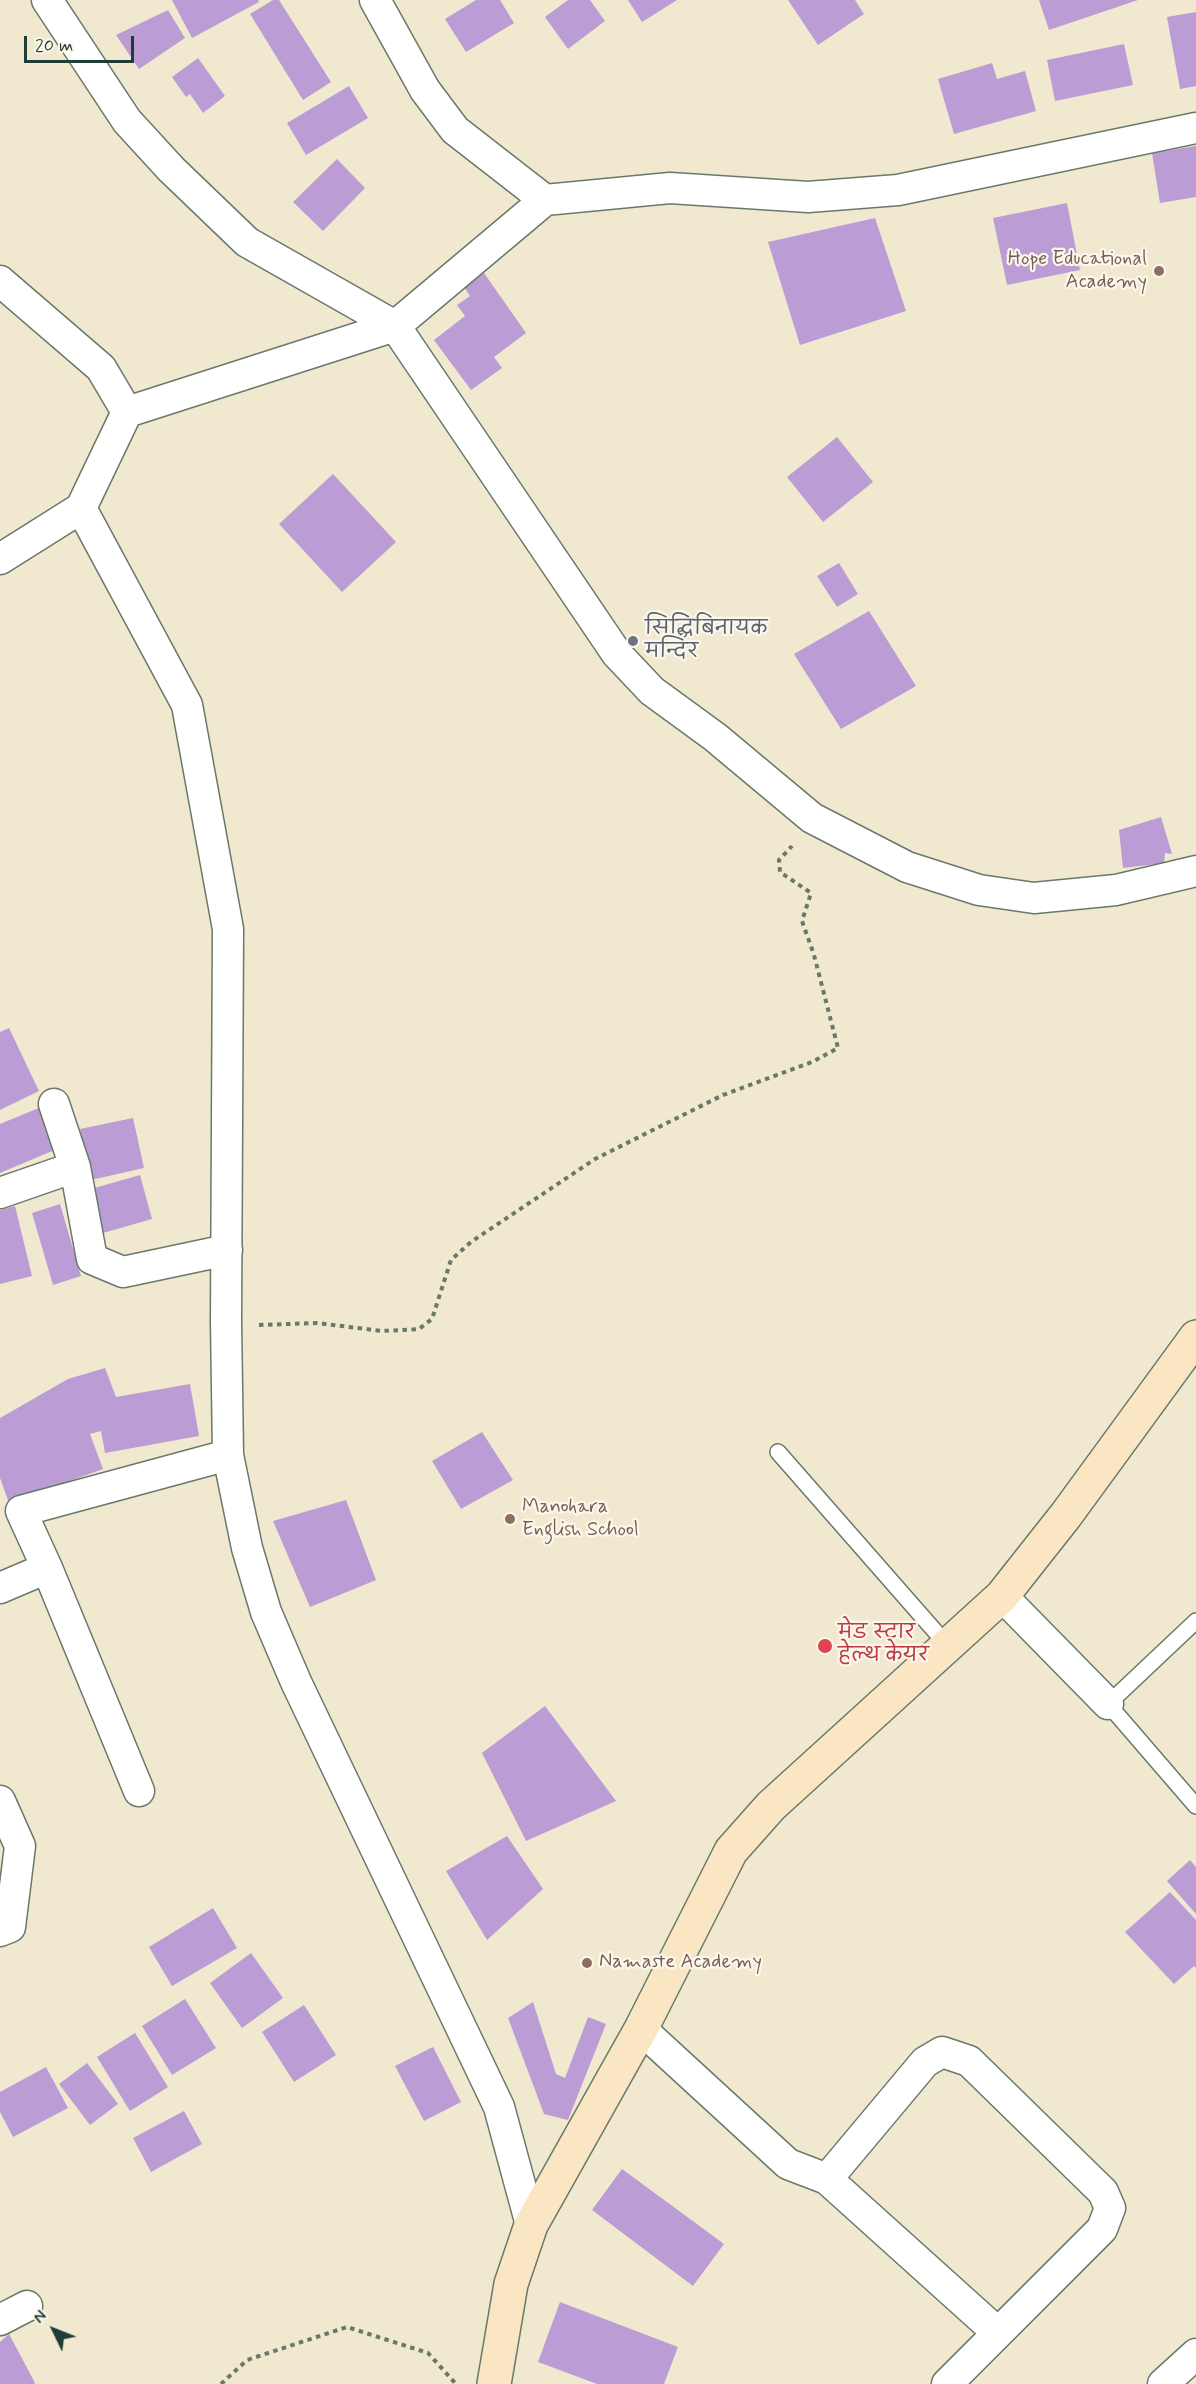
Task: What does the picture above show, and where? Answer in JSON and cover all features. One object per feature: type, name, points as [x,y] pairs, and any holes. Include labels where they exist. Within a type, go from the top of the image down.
[{"type":"main road","points":[[494,2384],[511,2284],[531,2225],[641,2029],[731,1851],[771,1806],[1002,1596],[1066,1515],[1196,1337]]},
{"type":"street","points":[[47,0],[127,121],[171,169],[248,242],[395,326],[617,654],[652,691],[715,737],[812,818],[907,867],[979,890],[1034,898],[1116,890],[1196,871]]},
{"type":"street","points":[[375,0],[425,90],[455,130],[545,200]]},
{"type":"street","points":[[0,559],[81,508],[127,412],[395,326],[545,200],[670,188],[808,197],[898,190],[1196,128]]},
{"type":"street","points":[[0,282],[101,368],[127,412]]},
{"type":"street","points":[[81,508],[187,705],[228,929],[226,1321],[228,1455],[247,1548],[267,1612],[296,1682],[499,2107],[531,2225]]},
{"type":"street","points":[[54,1104],[75,1167],[92,1259],[123,1272],[227,1250]]},
{"type":"street","points":[[0,1193],[75,1167]]},
{"type":"street","points":[[139,1791],[47,1568],[10,1514],[228,1455]]},
{"type":"street","points":[[0,1588],[47,1568]]},
{"type":"street","points":[[1002,1596],[1108,1704]]},
{"type":"street","points":[[0,1801],[20,1846],[10,1927],[0,1931]]},
{"type":"street","points":[[641,2029],[788,2164],[827,2179],[998,2333]]},
{"type":"street","points":[[827,2179],[925,2062],[942,2052],[969,2061],[1103,2192],[1110,2208],[1102,2229],[946,2384]]},
{"type":"street","points":[[0,2320],[27,2306]]},
{"type":"street","points":[[1163,2384],[1196,2354]]},
{"type":"lane","points":[[778,1452],[948,1646]]},
{"type":"lane","points":[[1196,1622],[1108,1704],[1196,1806]]},
{"type":"path","points":[[226,1321],[260,1325],[317,1323],[382,1331],[419,1329],[432,1319],[451,1260],[471,1242],[595,1159],[723,1095],[812,1062],[838,1048],[814,955],[802,921],[811,893],[780,872],[779,860],[799,839],[812,818]]},
{"type":"path","points":[[221,2384],[247,2360],[347,2327],[428,2353],[456,2384]]},
{"type":"building","points":[[172,0],[258,0],[259,2],[192,38]]},
{"type":"building","points":[[273,0],[279,0],[331,82],[303,100],[250,14]]},
{"type":"building","points":[[476,0],[500,0],[514,23],[466,52],[445,19]]},
{"type":"building","points":[[568,0],[590,0],[605,21],[568,49],[545,17]]},
{"type":"building","points":[[628,0],[677,0],[642,22]]},
{"type":"building","points":[[788,0],[855,0],[864,14],[818,45]]},
{"type":"building","points":[[1039,0],[1138,0],[1049,30]]},
{"type":"building","points":[[168,10],[185,38],[139,69],[116,35]]},
{"type":"building","points":[[1196,12],[1196,86],[1180,89],[1167,17]]},
{"type":"building","points":[[1124,44],[1133,85],[1055,101],[1047,60]]},
{"type":"building","points":[[198,58],[225,96],[203,113],[190,94],[186,97],[172,77]]},
{"type":"building","points":[[992,63],[997,79],[1025,71],[1036,111],[954,134],[938,79]]},
{"type":"building","points":[[349,86],[368,118],[306,155],[287,123]]},
{"type":"building","points":[[1196,146],[1196,197],[1160,203],[1152,153]]},
{"type":"building","points":[[337,159],[365,188],[323,231],[293,202]]},
{"type":"building","points":[[1067,203],[1080,270],[1007,285],[993,218]]},
{"type":"building","points":[[875,218],[906,311],[800,345],[768,242]]},
{"type":"building","points":[[484,273],[526,333],[494,357],[502,368],[471,390],[434,340],[465,316],[457,305],[470,296],[464,287]]},
{"type":"building","points":[[837,437],[873,482],[823,522],[787,477]]},
{"type":"building","points":[[333,474],[396,542],[342,592],[279,524]]},
{"type":"building","points":[[839,563],[858,594],[837,607],[817,576]]},
{"type":"building","points":[[869,611],[916,686],[841,729],[794,654]]},
{"type":"building","points":[[1161,817],[1172,854],[1165,853],[1164,863],[1123,868],[1119,830]]},
{"type":"building","points":[[9,1028],[39,1091],[0,1110],[0,1032]]},
{"type":"building","points":[[46,1105],[64,1146],[0,1173],[0,1124]]},
{"type":"building","points":[[133,1118],[144,1168],[91,1180],[80,1129]]},
{"type":"building","points":[[140,1175],[152,1219],[96,1235],[84,1191]]},
{"type":"building","points":[[60,1204],[81,1276],[53,1285],[32,1213]]},
{"type":"building","points":[[15,1206],[32,1276],[0,1284],[0,1210]]},
{"type":"building","points":[[105,1368],[116,1397],[190,1384],[199,1436],[105,1453],[101,1431],[90,1434],[103,1469],[9,1503],[0,1478],[0,1418],[68,1379]]},
{"type":"building","points":[[482,1432],[513,1480],[461,1509],[432,1461]]},
{"type":"building","points":[[346,1500],[376,1580],[310,1607],[273,1521]]},
{"type":"building","points":[[545,1706],[616,1801],[526,1841],[482,1753]]},
{"type":"building","points":[[507,1836],[543,1889],[487,1940],[446,1871]]},
{"type":"building","points":[[1190,1860],[1196,1867],[1196,1914],[1167,1881]]},
{"type":"building","points":[[1170,1892],[1196,1920],[1196,1968],[1194,1966],[1174,1984],[1125,1932]]},
{"type":"building","points":[[213,1908],[237,1948],[172,1986],[149,1947]]},
{"type":"building","points":[[251,1953],[283,1998],[242,2028],[210,1983]]},
{"type":"building","points":[[185,1999],[216,2048],[172,2075],[142,2026]]},
{"type":"building","points":[[533,2002],[556,2074],[565,2078],[588,2017],[606,2024],[568,2120],[544,2114],[508,2018]]},
{"type":"building","points":[[304,2005],[336,2055],[294,2082],[262,2032]]},
{"type":"building","points":[[135,2033],[168,2087],[130,2111],[97,2057]]},
{"type":"building","points":[[433,2047],[461,2102],[424,2121],[395,2066]]},
{"type":"building","points":[[87,2063],[118,2104],[90,2125],[59,2084]]},
{"type":"building","points":[[46,2067],[68,2108],[13,2137],[0,2112],[0,2092]]},
{"type":"building","points":[[184,2111],[202,2144],[151,2172],[133,2138]]},
{"type":"building","points":[[622,2169],[724,2244],[693,2286],[592,2210]]},
{"type":"building","points":[[560,2302],[678,2347],[664,2384],[597,2384],[538,2362]]},
{"type":"building","points":[[9,2334],[34,2384],[0,2384],[0,2342]]},
{"type":"place","name":"Hope Educational Academy","points":[[1159,271]]},
{"type":"place","name":"सिद्धिबिनायक मन्दिर","points":[[633,641]]},
{"type":"place","name":"Manohara English School","points":[[510,1519]]},
{"type":"place","name":"मेड स्टार हेल्थ केयर","points":[[825,1646]]},
{"type":"place","name":"Namaste Academy","points":[[587,1963]]}]
